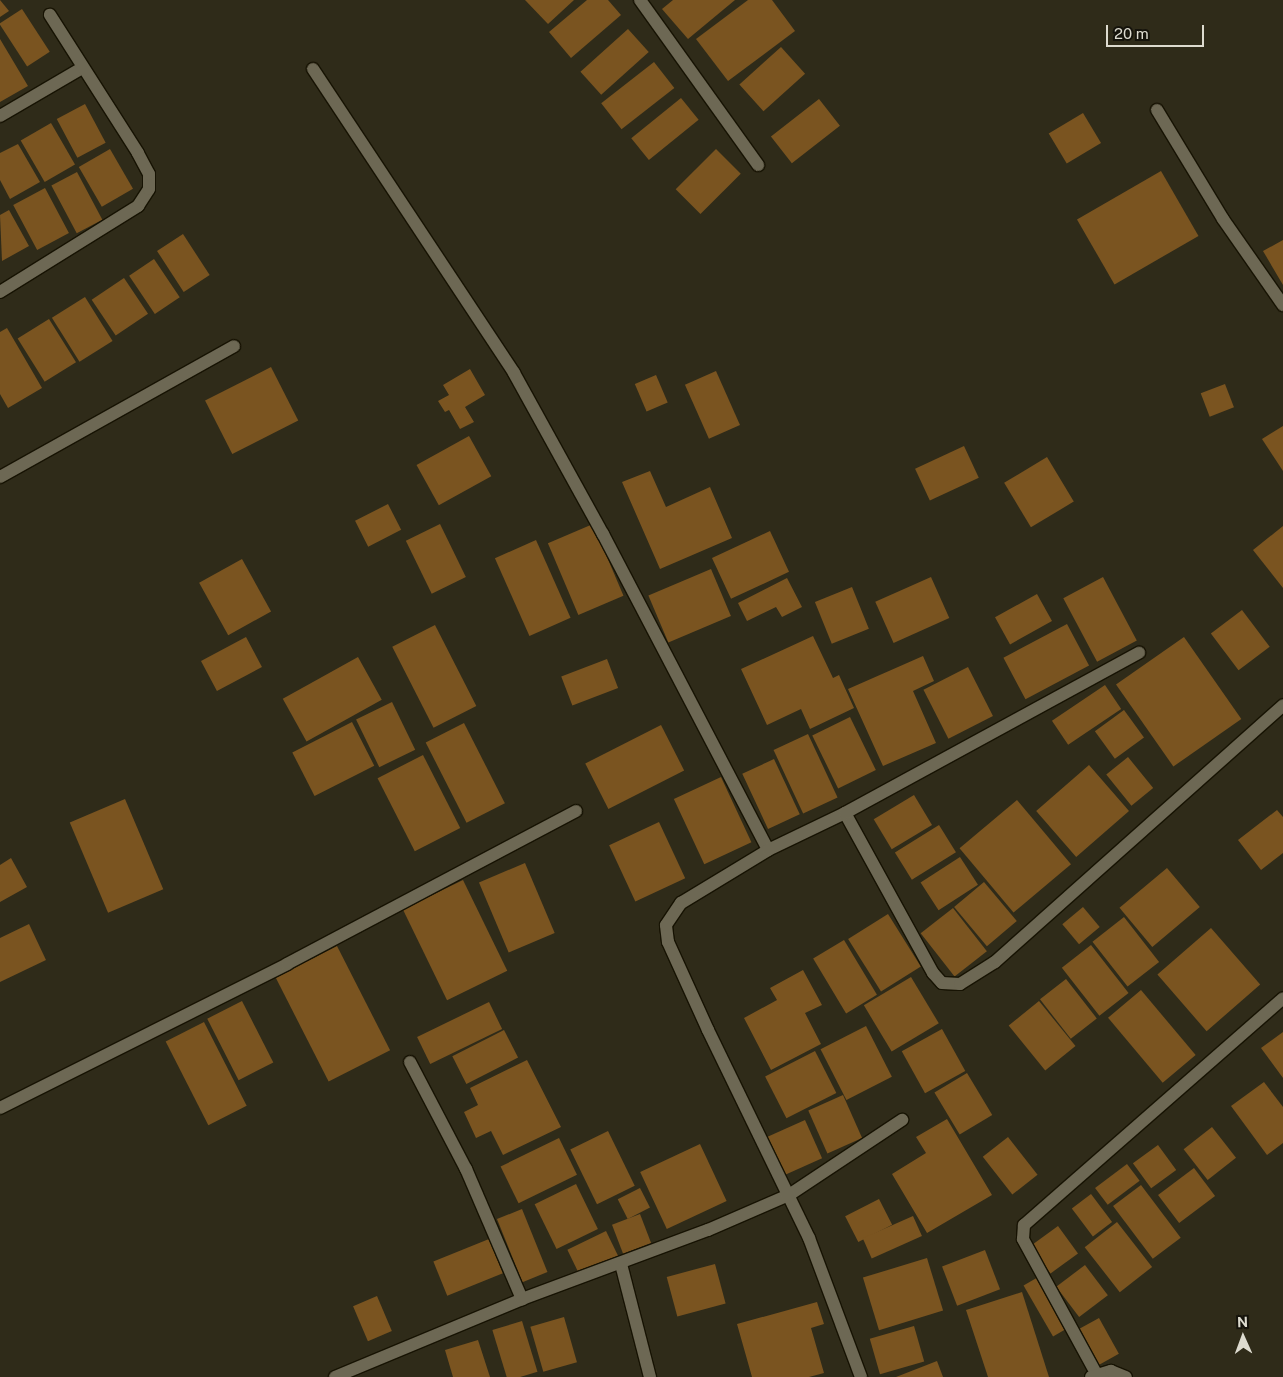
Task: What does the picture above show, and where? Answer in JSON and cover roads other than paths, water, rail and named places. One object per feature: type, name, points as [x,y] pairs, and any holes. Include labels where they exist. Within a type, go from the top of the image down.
[{"type":"street","points":[[640,0],[758,165]]},
{"type":"street","points":[[0,292],[146,198],[149,174],[50,15]]},
{"type":"street","points":[[0,116],[82,68]]},
{"type":"street","points":[[313,69],[514,373],[603,534],[768,850]]},
{"type":"street","points":[[1157,110],[1223,219],[1283,305]]},
{"type":"street","points":[[0,477],[234,346]]},
{"type":"street","points":[[861,1377],[809,1238],[708,1030],[666,933],[669,917],[681,903],[768,850],[845,812],[1139,652]]},
{"type":"street","points":[[845,812],[933,973],[942,983],[960,984],[995,962],[1283,706]]},
{"type":"street","points":[[0,1108],[270,973],[576,811]]},
{"type":"street","points":[[1126,1377],[1111,1371],[1094,1376],[1023,1239],[1024,1225],[1283,998]]},
{"type":"street","points":[[410,1062],[466,1168],[522,1299]]},
{"type":"street","points":[[335,1377],[522,1299],[621,1264],[789,1194],[902,1120]]},
{"type":"street","points":[[621,1264],[650,1377]]}]
